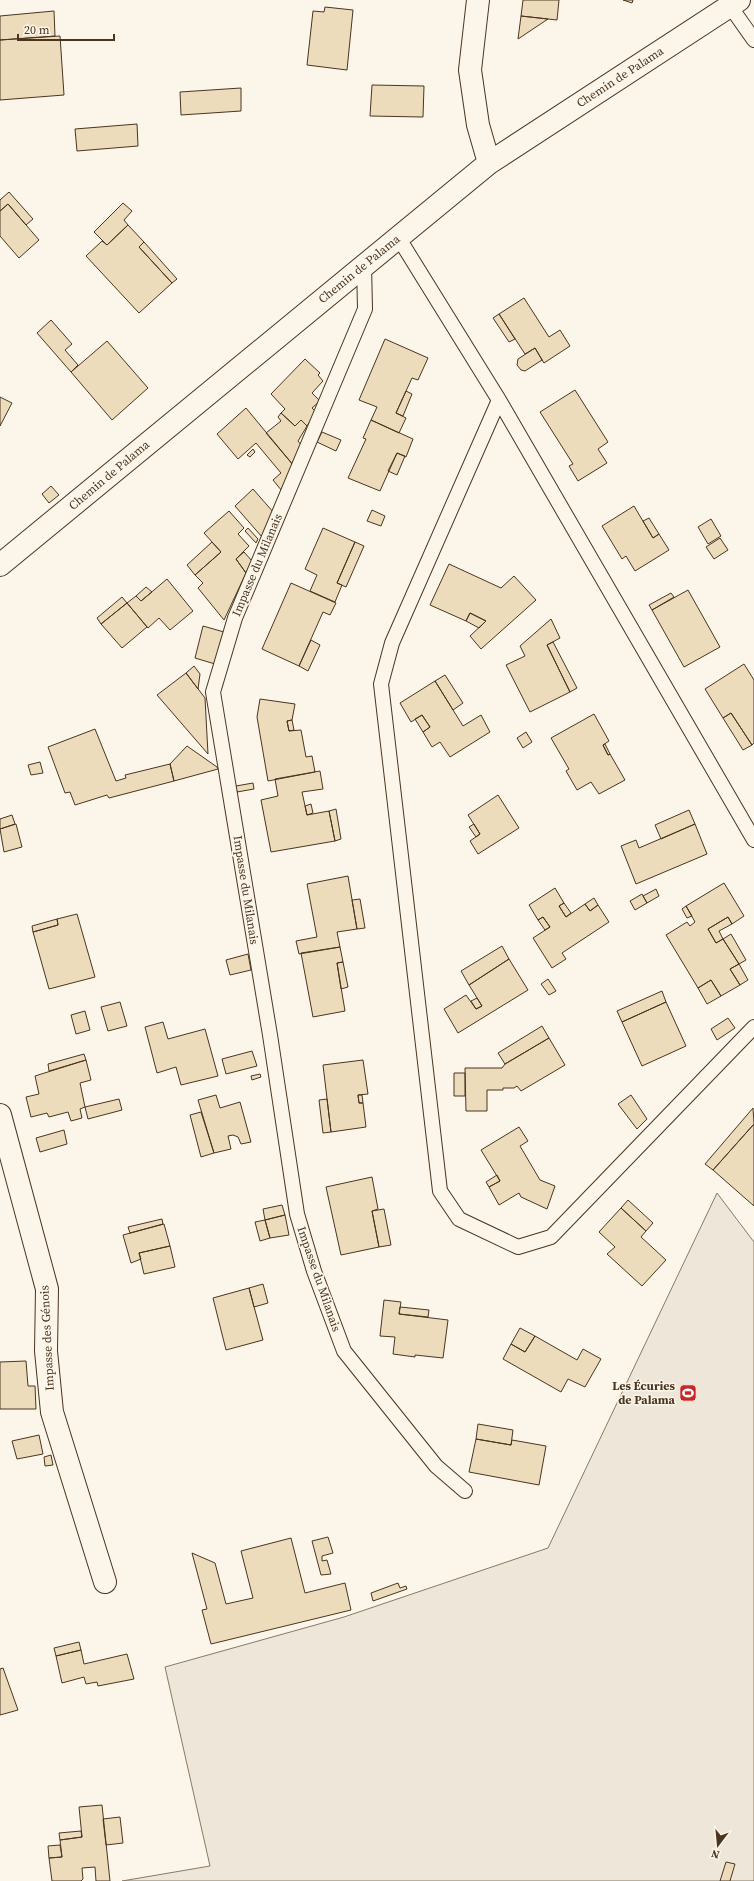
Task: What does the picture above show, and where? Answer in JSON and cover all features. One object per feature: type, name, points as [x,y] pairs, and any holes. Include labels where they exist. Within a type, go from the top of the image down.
[{"type":"street","points":[[478,0],[470,70],[478,125],[489,163]]},
{"type":"street","name":"Chemin de Palama","points":[[0,565],[489,163],[734,3]]},
{"type":"street","name":"Impasse des Génois","points":[[0,1115],[46,1289],[46,1351],[52,1412],[105,1582]]},
{"type":"lane","points":[[734,3],[754,40]]},
{"type":"lane","points":[[398,237],[499,400],[754,840]]},
{"type":"lane","name":"Impasse du Milanais","points":[[364,265],[365,309],[235,618],[213,692],[269,1027],[297,1214],[314,1271],[344,1351],[436,1466],[465,1491]]},
{"type":"lane","points":[[499,400],[392,643],[381,684],[440,1191],[459,1219],[518,1247],[551,1237],[754,1028]]},
{"type":"shaded area","name":"Les Écuries de Palama","points":[[717,1193],[754,1242],[754,1881],[122,1881],[210,1866],[165,1667],[344,1617],[548,1548]]},
{"type":"building","points":[[523,0],[559,0],[557,20],[521,16]]},
{"type":"building","points":[[623,0],[633,0],[632,3]]},
{"type":"building","points":[[325,7],[353,10],[347,70],[307,65],[313,11],[324,12]]},
{"type":"building","points":[[54,11],[55,36],[0,40],[0,16]]},
{"type":"building","points":[[521,16],[548,19],[518,39]]},
{"type":"building","points":[[60,36],[64,95],[0,100],[0,40]]},
{"type":"building","points":[[372,85],[424,86],[423,117],[370,116]]},
{"type":"building","points":[[241,88],[241,111],[181,115],[180,92]]},
{"type":"building","points":[[137,124],[138,146],[77,151],[75,129]]},
{"type":"building","points":[[9,192],[33,219],[26,225],[8,204],[0,211],[0,200]]},
{"type":"building","points":[[123,203],[132,211],[124,220],[128,225],[107,245],[94,232]]},
{"type":"building","points":[[8,204],[39,240],[19,258],[0,236],[0,211]]},
{"type":"building","points":[[128,225],[144,242],[139,247],[172,283],[139,313],[86,256],[102,241],[107,245]]},
{"type":"building","points":[[144,242],[177,279],[172,283],[139,247]]},
{"type":"building","points":[[524,298],[549,337],[560,330],[570,346],[544,363],[535,348],[525,354],[499,314]]},
{"type":"building","points":[[499,314],[515,339],[509,342],[493,318]]},
{"type":"building","points":[[51,320],[72,344],[65,350],[78,365],[71,372],[37,333]]},
{"type":"building","points":[[385,339],[428,358],[418,380],[412,378],[396,413],[406,418],[399,433],[371,420],[377,407],[359,400]]},
{"type":"building","points":[[107,341],[148,388],[112,420],[71,372]]},
{"type":"building","points":[[535,348],[542,360],[525,371],[521,370],[517,365],[518,359]]},
{"type":"building","points":[[305,359],[320,373],[318,375],[323,381],[312,393],[320,401],[312,408],[316,412],[307,426],[301,420],[295,426],[281,413],[285,409],[271,394]]},
{"type":"building","points":[[575,390],[608,442],[598,449],[607,463],[578,481],[569,466],[573,464],[540,412]]},
{"type":"building","points":[[406,391],[412,394],[403,416],[396,413]]},
{"type":"building","points":[[0,397],[12,403],[0,426]]},
{"type":"building","points":[[246,408],[294,466],[282,491],[273,480],[281,473],[256,443],[238,459],[217,434]]},
{"type":"building","points":[[281,413],[295,426],[301,420],[307,426],[298,441],[302,446],[294,466],[266,433],[281,421],[278,417]]},
{"type":"building","points":[[371,420],[413,439],[406,457],[397,453],[380,491],[348,478],[366,439],[363,438]]},
{"type":"building","points":[[322,432],[341,440],[336,451],[317,442]]},
{"type":"building","points":[[253,449],[255,452],[250,457],[247,455]]},
{"type":"building","points":[[397,453],[405,456],[397,475],[388,471]]},
{"type":"building","points":[[51,486],[59,495],[49,503],[42,494]]},
{"type":"building","points":[[253,489],[274,513],[262,537],[235,506]]},
{"type":"building","points":[[634,506],[653,538],[659,534],[669,550],[635,571],[626,556],[622,559],[602,526]]},
{"type":"building","points":[[372,510],[385,516],[381,526],[367,521]]},
{"type":"building","points":[[229,511],[244,528],[238,534],[249,546],[236,559],[246,573],[224,620],[198,588],[203,583],[195,575],[221,552],[204,533]]},
{"type":"building","points":[[649,518],[659,534],[653,538],[643,521]]},
{"type":"building","points":[[711,519],[721,536],[708,544],[698,527]]},
{"type":"building","points":[[248,528],[258,539],[256,543],[245,531]]},
{"type":"building","points":[[323,528],[355,542],[337,583],[342,585],[335,602],[310,591],[317,575],[305,569]]},
{"type":"building","points":[[720,538],[728,550],[714,559],[706,547]]},
{"type":"building","points":[[212,542],[221,552],[195,575],[187,565]]},
{"type":"building","points":[[355,542],[364,546],[346,587],[337,583]]},
{"type":"building","points":[[244,552],[252,561],[246,573],[236,559]]},
{"type":"building","points":[[449,564],[501,588],[514,576],[536,600],[481,649],[470,636],[486,621],[470,613],[466,621],[430,605]]},
{"type":"building","points":[[167,579],[193,611],[170,630],[159,618],[148,628],[127,603],[136,596],[141,601]]},
{"type":"building","points":[[291,583],[336,603],[330,615],[323,612],[299,666],[262,649]]},
{"type":"building","points":[[146,587],[152,592],[141,601],[136,596]]},
{"type":"building","points":[[688,590],[720,647],[684,667],[652,610]]},
{"type":"building","points":[[671,593],[674,597],[652,610],[649,605]]},
{"type":"building","points":[[122,597],[127,603],[101,624],[97,618]]},
{"type":"building","points":[[127,603],[147,627],[122,648],[101,624]]},
{"type":"building","points":[[470,613],[486,621],[479,628],[466,621]]},
{"type":"building","points":[[551,619],[560,638],[547,645],[570,692],[530,712],[506,665],[525,656],[520,646]]},
{"type":"building","points":[[203,626],[224,632],[215,664],[195,658]]},
{"type":"building","points":[[311,640],[320,645],[308,671],[299,666]]},
{"type":"building","points":[[553,642],[577,688],[570,692],[547,645]]},
{"type":"building","points":[[744,664],[754,680],[754,743],[752,745],[731,713],[723,718],[705,689]]},
{"type":"building","points":[[194,666],[200,674],[198,689],[186,673]]},
{"type":"building","points":[[186,673],[205,698],[208,754],[157,695]]},
{"type":"building","points":[[445,675],[463,703],[453,710],[435,681]]},
{"type":"building","points":[[435,681],[463,726],[481,715],[490,732],[450,757],[440,742],[432,747],[423,732],[430,727],[422,715],[411,722],[400,703]]},
{"type":"building","points":[[260,699],[295,704],[292,720],[287,721],[289,731],[301,730],[306,757],[312,756],[315,772],[268,781],[257,717]]},
{"type":"building","points":[[731,713],[752,745],[743,750],[723,718]]},
{"type":"building","points":[[594,714],[609,741],[603,745],[625,780],[599,794],[591,782],[577,790],[566,771],[569,769],[551,738]]},
{"type":"building","points":[[422,715],[430,727],[423,732],[415,719]]},
{"type":"building","points":[[292,720],[294,730],[289,731],[287,721]]},
{"type":"building","points":[[95,729],[116,781],[126,778],[125,775],[170,764],[174,781],[109,798],[107,795],[75,805],[70,792],[65,793],[48,747]]},
{"type":"building","points":[[526,732],[532,742],[523,748],[517,738]]},
{"type":"building","points":[[605,744],[610,754],[608,755],[603,745]]},
{"type":"building","points":[[187,746],[218,769],[174,781],[170,764]]},
{"type":"building","points":[[40,762],[43,773],[31,775],[28,765]]},
{"type":"building","points":[[320,771],[323,789],[302,792],[307,815],[329,811],[335,841],[271,852],[261,800],[278,796],[275,779]]},
{"type":"building","points":[[253,783],[254,789],[237,792],[236,786]]},
{"type":"building","points":[[498,795],[519,828],[478,854],[470,841],[480,834],[468,815]]},
{"type":"building","points":[[311,804],[313,813],[307,815],[305,806]]},
{"type":"building","points":[[336,809],[341,839],[335,841],[329,811]]},
{"type":"building","points":[[689,810],[695,824],[661,839],[655,825]]},
{"type":"building","points":[[12,815],[15,824],[0,829],[0,819]]},
{"type":"building","points":[[16,824],[22,847],[4,852],[0,829]]},
{"type":"building","points":[[474,824],[480,834],[476,837],[469,827]]},
{"type":"building","points":[[695,824],[707,854],[636,884],[621,846],[636,840],[639,848]]},
{"type":"building","points":[[348,876],[357,929],[337,932],[340,947],[299,954],[296,941],[317,937],[307,884]]},
{"type":"building","points":[[724,883],[744,916],[732,924],[728,917],[708,929],[716,943],[723,939],[739,964],[730,969],[740,985],[721,996],[711,980],[698,988],[666,935],[687,922],[690,926],[695,922],[686,906]]},
{"type":"building","points":[[555,888],[564,903],[559,906],[566,917],[585,904],[590,911],[598,905],[609,922],[562,953],[566,959],[552,968],[533,938],[550,927],[543,917],[538,920],[529,905]]},
{"type":"building","points":[[656,889],[659,896],[647,903],[643,896]]},
{"type":"building","points":[[642,894],[647,903],[635,910],[630,901]]},
{"type":"building","points":[[594,898],[598,905],[590,911],[585,904]]},
{"type":"building","points":[[360,899],[365,928],[357,929],[352,900]]},
{"type":"building","points":[[564,903],[571,913],[566,917],[559,906]]},
{"type":"building","points":[[686,906],[692,916],[687,918],[682,909]]},
{"type":"building","points":[[77,914],[95,977],[49,989],[33,932],[58,925],[57,919]]},
{"type":"building","points":[[543,917],[550,927],[545,930],[538,920]]},
{"type":"building","points":[[728,917],[732,924],[719,931],[723,939],[716,943],[708,929]]},
{"type":"building","points":[[57,919],[58,925],[33,932],[32,926]]},
{"type":"building","points":[[731,934],[746,960],[739,964],[723,939]]},
{"type":"building","points":[[502,946],[509,959],[469,985],[461,971]]},
{"type":"building","points":[[340,947],[343,962],[337,963],[345,1011],[313,1017],[301,953]]},
{"type":"building","points":[[248,954],[251,970],[230,975],[226,960]]},
{"type":"building","points":[[509,959],[528,990],[458,1033],[444,1009],[466,995],[476,1009],[482,1006],[469,985]]},
{"type":"building","points":[[343,962],[348,987],[341,989],[337,963]]},
{"type":"building","points":[[739,964],[748,980],[740,985],[730,969]]},
{"type":"building","points":[[548,979],[556,991],[549,995],[541,984]]},
{"type":"building","points":[[711,980],[721,996],[707,1004],[698,988]]},
{"type":"building","points":[[662,991],[666,1002],[622,1022],[617,1011]]},
{"type":"building","points":[[477,998],[482,1006],[476,1009],[471,1001]]},
{"type":"building","points":[[120,1002],[127,1026],[108,1031],[101,1007]]},
{"type":"building","points":[[666,1002],[686,1046],[642,1066],[622,1022]]},
{"type":"building","points":[[85,1011],[90,1030],[76,1034],[71,1015]]},
{"type":"building","points":[[728,1018],[735,1028],[717,1040],[711,1029]]},
{"type":"building","points":[[163,1022],[168,1039],[205,1029],[218,1076],[181,1085],[176,1067],[157,1073],[145,1027]]},
{"type":"building","points":[[542,1026],[549,1038],[505,1064],[498,1053]]},
{"type":"building","points":[[549,1038],[565,1065],[521,1091],[517,1086],[514,1088],[503,1088],[503,1090],[487,1090],[487,1111],[466,1111],[465,1068],[502,1068],[505,1064]]},
{"type":"building","points":[[252,1051],[257,1066],[226,1074],[222,1059]]},
{"type":"building","points":[[84,1054],[86,1060],[49,1071],[48,1064]]},
{"type":"building","points":[[86,1060],[91,1080],[80,1083],[85,1107],[80,1109],[82,1118],[71,1121],[68,1112],[49,1117],[47,1113],[31,1117],[26,1097],[39,1094],[35,1076]]},
{"type":"building","points":[[363,1060],[368,1094],[358,1095],[359,1103],[363,1103],[366,1127],[331,1132],[323,1065]]},
{"type":"building","points":[[454,1073],[465,1073],[465,1096],[454,1096]]},
{"type":"building","points":[[260,1074],[261,1077],[252,1080],[251,1076]]},
{"type":"building","points":[[216,1095],[220,1108],[240,1102],[251,1142],[241,1144],[238,1137],[233,1135],[228,1136],[231,1149],[214,1153],[198,1100]]},
{"type":"building","points":[[358,1095],[362,1095],[363,1103],[359,1103]]},
{"type":"building","points":[[631,1095],[647,1119],[637,1129],[618,1104]]},
{"type":"building","points":[[119,1099],[122,1110],[88,1119],[85,1107]]},
{"type":"building","points":[[327,1099],[331,1132],[323,1133],[319,1100]]},
{"type":"building","points":[[753,1108],[754,1124],[713,1170],[705,1164]]},
{"type":"building","points":[[201,1112],[214,1153],[201,1157],[190,1115]]},
{"type":"building","points":[[754,1124],[754,1206],[713,1170]]},
{"type":"building","points":[[519,1127],[528,1141],[520,1146],[540,1180],[555,1186],[547,1209],[521,1197],[519,1193],[499,1205],[489,1187],[500,1181],[481,1150]]},
{"type":"building","points":[[64,1130],[67,1144],[40,1152],[36,1138]]},
{"type":"building","points":[[497,1175],[500,1181],[489,1187],[486,1182]]},
{"type":"building","points":[[372,1177],[378,1209],[372,1211],[379,1247],[341,1255],[326,1187]]},
{"type":"building","points":[[628,1200],[653,1223],[646,1231],[621,1208]]},
{"type":"building","points":[[282,1205],[285,1215],[265,1220],[263,1209]]},
{"type":"building","points":[[621,1208],[646,1231],[641,1237],[666,1260],[642,1286],[607,1254],[615,1247],[599,1232]]},
{"type":"building","points":[[384,1209],[391,1245],[379,1247],[372,1211]]},
{"type":"building","points":[[285,1215],[289,1235],[270,1238],[265,1220]]},
{"type":"building","points":[[162,1219],[163,1224],[130,1233],[128,1227]]},
{"type":"building","points":[[265,1220],[270,1238],[260,1241],[255,1222]]},
{"type":"building","points":[[164,1224],[170,1246],[139,1253],[141,1259],[131,1263],[123,1235]]},
{"type":"building","points":[[170,1246],[175,1267],[144,1274],[139,1253]]},
{"type":"building","points":[[263,1284],[268,1303],[254,1307],[249,1288]]},
{"type":"building","points":[[249,1288],[263,1340],[226,1350],[213,1298]]},
{"type":"building","points":[[384,1300],[401,1302],[399,1314],[448,1320],[443,1358],[415,1355],[415,1357],[393,1354],[395,1337],[380,1336]]},
{"type":"building","points":[[400,1307],[429,1310],[428,1317],[399,1314]]},
{"type":"building","points":[[520,1328],[535,1336],[525,1352],[511,1344]]},
{"type":"building","points":[[535,1336],[577,1360],[583,1349],[601,1359],[585,1387],[568,1379],[561,1392],[503,1359],[511,1344],[525,1352]]},
{"type":"building","points":[[26,1361],[28,1386],[35,1386],[36,1409],[0,1409],[0,1362]]},
{"type":"building","points":[[478,1424],[513,1430],[511,1445],[476,1439]]},
{"type":"building","points":[[39,1435],[43,1454],[17,1459],[12,1441]]},
{"type":"building","points":[[476,1439],[511,1445],[512,1440],[546,1446],[539,1485],[469,1472]]},
{"type":"building","points":[[51,1455],[53,1465],[45,1466],[44,1457]]},
{"type":"building","points":[[328,1537],[333,1553],[322,1556],[322,1561],[327,1560],[331,1574],[321,1575],[312,1541]]},
{"type":"building","points":[[291,1538],[305,1593],[345,1583],[351,1610],[211,1644],[202,1610],[207,1609],[192,1553],[215,1563],[226,1604],[253,1598],[241,1551]]},
{"type":"building","points":[[398,1583],[400,1588],[406,1586],[407,1589],[373,1601],[371,1593]]},
{"type":"building","points":[[79,1642],[81,1650],[56,1656],[54,1648]]},
{"type":"building","points":[[81,1650],[84,1664],[127,1654],[134,1679],[98,1686],[97,1682],[86,1684],[84,1677],[62,1683],[56,1656]]},
{"type":"building","points":[[3,1668],[18,1710],[0,1715],[0,1669]]},
{"type":"building","points":[[102,1805],[110,1881],[96,1881],[95,1867],[82,1868],[83,1879],[81,1881],[52,1881],[49,1858],[62,1857],[60,1840],[82,1837],[79,1807]]},
{"type":"building","points":[[120,1817],[123,1843],[106,1845],[103,1819]]},
{"type":"building","points":[[81,1831],[82,1837],[60,1840],[59,1833]]},
{"type":"building","points":[[60,1845],[62,1857],[49,1858],[48,1846]]},
{"type":"building","points":[[726,1862],[735,1864],[730,1881],[720,1881]]},
{"type":"place","name":"Les Écuries de Palama","points":[[688,1393]]}]
